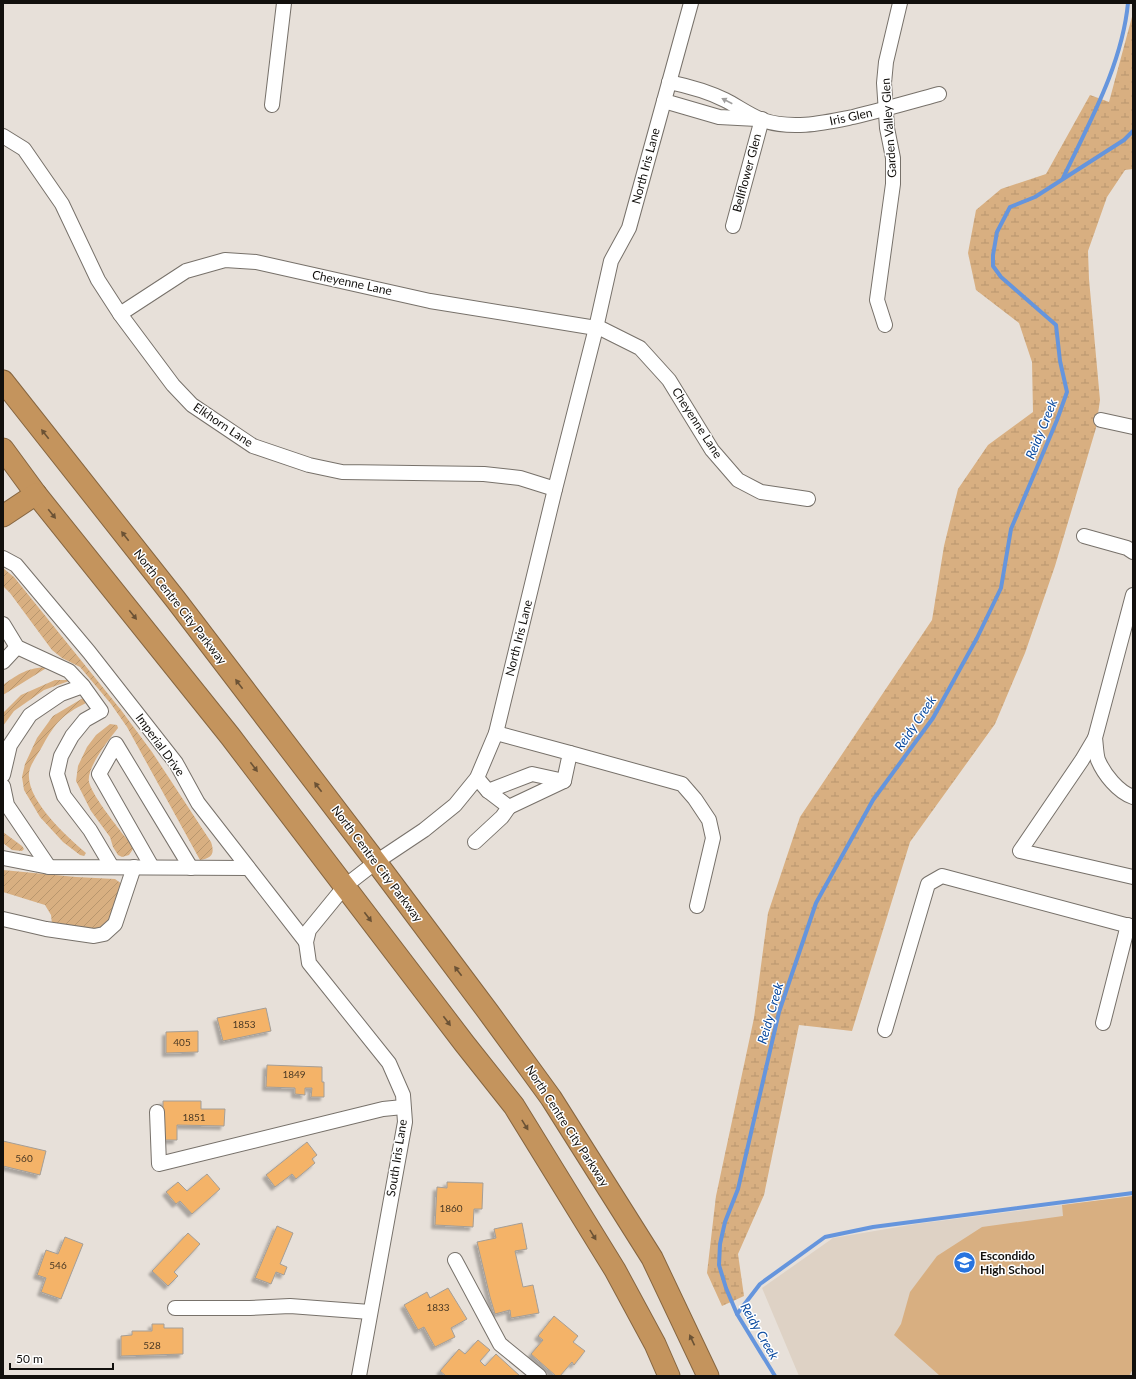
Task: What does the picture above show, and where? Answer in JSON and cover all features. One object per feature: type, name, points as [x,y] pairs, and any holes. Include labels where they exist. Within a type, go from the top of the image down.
[{"type":"highway","name":"North Centre City Parkway","points":[[3,381],[176,600],[376,862],[551,1098],[652,1258],[708,1376]]},
{"type":"highway","points":[[3,449],[36,494],[230,736],[464,1043],[514,1106],[614,1270],[655,1344],[669,1376]]},
{"type":"highway","points":[[3,516],[36,494]]},
{"type":"street","points":[[272,105],[284,3]]},
{"type":"street","name":"North Iris Lane","points":[[345,886],[376,862],[424,830],[455,805],[476,778],[496,733],[611,261],[629,228],[691,3]]},
{"type":"street","name":"Garden Valley Glen","points":[[885,325],[877,300],[893,184],[893,158],[887,128],[884,83],[886,62],[900,3]]},
{"type":"street","name":"Iris Glen","points":[[669,82],[723,99],[762,119],[776,124],[805,126],[886,109],[939,94]]},
{"type":"street","name":"Iris Glen","points":[[664,101],[719,117],[762,119]]},
{"type":"street","name":"Bellflower Glen","points":[[733,226],[762,119]]},
{"type":"street","name":"Elkhorn Lane","points":[[3,136],[24,149],[62,204],[98,280],[120,314],[173,385],[192,405],[253,446],[308,466],[342,472],[484,474],[520,478],[555,489]]},
{"type":"street","name":"Cheyenne Lane","points":[[120,314],[186,271],[225,260],[256,262],[430,300],[596,327],[640,348],[669,380],[712,450],[738,480],[761,492],[808,499]]},
{"type":"street","points":[[1101,420],[1133,427]]},
{"type":"street","points":[[1084,536],[1127,548],[1133,552]]},
{"type":"street","name":"Imperial Drive","points":[[3,558],[16,565],[89,652],[176,763],[198,803],[306,942]]},
{"type":"street","points":[[1133,595],[1095,738],[1082,760],[1020,851],[1133,877]]},
{"type":"street","points":[[3,624],[17,647],[69,671],[83,686],[101,711],[85,720],[72,736],[61,756],[57,774],[64,796],[90,830],[112,867]]},
{"type":"street","points":[[3,662],[17,647]]},
{"type":"street","points":[[3,775],[10,745],[30,715],[61,694],[83,686]]},
{"type":"street","points":[[496,733],[682,784],[695,799],[709,820],[713,838],[697,906]]},
{"type":"street","points":[[1095,738],[1098,759],[1109,777],[1126,795],[1133,797]]},
{"type":"street","points":[[152,868],[99,774],[116,744],[191,868]]},
{"type":"street","points":[[564,781],[570,753]]},
{"type":"street","points":[[488,791],[532,774],[564,781]]},
{"type":"street","points":[[476,778],[488,791],[510,807]]},
{"type":"street","points":[[475,842],[502,817],[510,807],[564,781]]},
{"type":"street","points":[[3,786],[7,805],[49,867]]},
{"type":"street","points":[[3,858],[49,867],[248,868]]},
{"type":"street","points":[[3,919],[46,929],[94,936],[104,934],[115,924],[134,867]]},
{"type":"street","points":[[885,1030],[928,884],[942,876],[1130,926],[1103,1023]]},
{"type":"street","name":"South Iris Lane","points":[[345,886],[308,930],[306,942],[308,963],[389,1063],[403,1096],[405,1122],[359,1376]]},
{"type":"street","points":[[157,1112],[159,1164],[383,1109],[403,1107]]},
{"type":"street","points":[[454,1260],[500,1344],[539,1376]]},
{"type":"street","points":[[175,1308],[250,1308],[290,1306],[370,1312]]},
{"type":"shaded area","name":"Escondido High School","points":[[1133,1196],[1133,1376],[799,1376],[762,1288],[833,1238],[916,1224]]},
{"type":"green space","points":[[1133,13],[1133,169],[1125,170],[1107,197],[1088,251],[1089,279],[1100,400],[1096,428],[1055,566],[1025,653],[995,724],[910,842],[852,1031],[799,1025],[764,1195],[738,1254],[744,1296],[722,1306],[707,1273],[716,1196],[754,1018],[768,913],[800,817],[932,620],[944,546],[958,489],[988,445],[1033,412],[1032,362],[1019,323],[976,290],[968,253],[976,210],[1001,189],[1046,174],[1090,95],[1109,102]]},
{"type":"green space","points":[[3,568],[14,577],[121,710],[152,752],[211,842],[213,850],[210,857],[200,860],[127,727],[111,704],[80,667],[62,658],[52,650],[10,593],[3,586]]},
{"type":"green space","points":[[48,667],[3,695],[3,685],[14,677],[29,670]]},
{"type":"green space","points":[[55,680],[69,681],[44,690],[14,711],[3,726],[3,713],[21,695]]},
{"type":"green space","points":[[83,698],[86,703],[65,715],[52,730],[33,762],[29,773],[30,784],[34,795],[41,806],[59,828],[86,853],[84,856],[80,855],[63,842],[40,817],[24,790],[22,777],[25,764],[37,738],[53,716]]},
{"type":"green space","points":[[110,724],[117,725],[118,728],[95,761],[89,776],[89,782],[94,794],[102,806],[132,846],[133,849],[129,855],[122,857],[118,855],[113,847],[110,837],[91,811],[76,781],[78,766],[87,747],[96,735]]},
{"type":"green space","points":[[3,832],[24,849],[22,851],[12,850],[3,843]]},
{"type":"green space","points":[[3,870],[115,879],[122,884],[120,899],[106,925],[95,930],[52,924],[51,915],[45,905],[3,892]]},
{"type":"green space","name":"Escondido High School","points":[[1133,1196],[1133,1369],[1129,1376],[940,1376],[894,1335],[901,1324],[910,1292],[937,1256],[982,1227],[1063,1216],[1062,1205]]},
{"type":"building","points":[[266,1008],[271,1031],[223,1041],[217,1018]]},
{"type":"building","points":[[198,1031],[198,1052],[166,1053],[166,1032]]},
{"type":"building","points":[[267,1065],[322,1067],[324,1097],[311,1097],[312,1088],[305,1088],[305,1095],[295,1094],[295,1088],[266,1087]]},
{"type":"building","points":[[163,1101],[201,1101],[201,1109],[225,1109],[224,1126],[177,1125],[177,1140],[163,1140]]},
{"type":"building","points":[[3,1141],[46,1151],[40,1175],[3,1166]]},
{"type":"building","points":[[307,1142],[317,1155],[312,1159],[315,1163],[296,1179],[292,1174],[275,1187],[266,1175]]},
{"type":"building","points":[[207,1174],[220,1189],[192,1214],[180,1201],[176,1204],[166,1192],[178,1182],[187,1191]]},
{"type":"building","points":[[447,1182],[483,1183],[482,1209],[474,1209],[473,1227],[435,1225],[437,1187],[447,1188]]},
{"type":"building","points":[[522,1223],[527,1249],[515,1251],[523,1287],[533,1285],[539,1313],[511,1318],[510,1310],[495,1314],[477,1242],[496,1238],[494,1229]]},
{"type":"building","points":[[277,1226],[293,1233],[280,1264],[287,1267],[284,1275],[276,1272],[271,1284],[255,1278]]},
{"type":"building","points":[[188,1233],[200,1244],[174,1272],[178,1276],[168,1286],[152,1271]]},
{"type":"building","points":[[65,1237],[83,1244],[61,1299],[41,1292],[46,1278],[37,1275],[46,1250],[58,1254]]},
{"type":"building","points":[[448,1288],[467,1319],[451,1328],[455,1337],[435,1347],[424,1327],[418,1330],[404,1305],[427,1292],[430,1298]]},
{"type":"building","points":[[554,1316],[578,1336],[573,1342],[585,1351],[574,1365],[572,1362],[560,1376],[556,1376],[531,1354],[543,1340],[538,1336]]},
{"type":"building","points":[[152,1324],[164,1324],[164,1328],[183,1328],[183,1354],[121,1356],[121,1336],[132,1335],[132,1331],[152,1331]]},
{"type":"building","points":[[478,1340],[490,1350],[480,1361],[485,1366],[496,1354],[520,1376],[446,1376],[440,1371],[459,1349],[465,1354]]},
{"type":"waterway","points":[[1063,178],[1112,71],[1125,26],[1128,3]]},
{"type":"waterway","name":"Reidy Creek","points":[[775,1376],[737,1314],[726,1288],[719,1265],[720,1244],[725,1222],[738,1189],[779,1012],[816,903],[873,800],[933,718],[977,638],[1001,588],[1011,529],[1057,420],[1067,392],[1060,361],[1056,325],[1001,277],[993,266],[993,255],[997,232],[1010,207],[1035,197],[1124,140],[1133,131]]},
{"type":"waterway","points":[[737,1314],[760,1284],[825,1237],[873,1227],[1133,1193]]},
{"type":"place","name":"Escondido High School","points":[[965,1263]]}]
